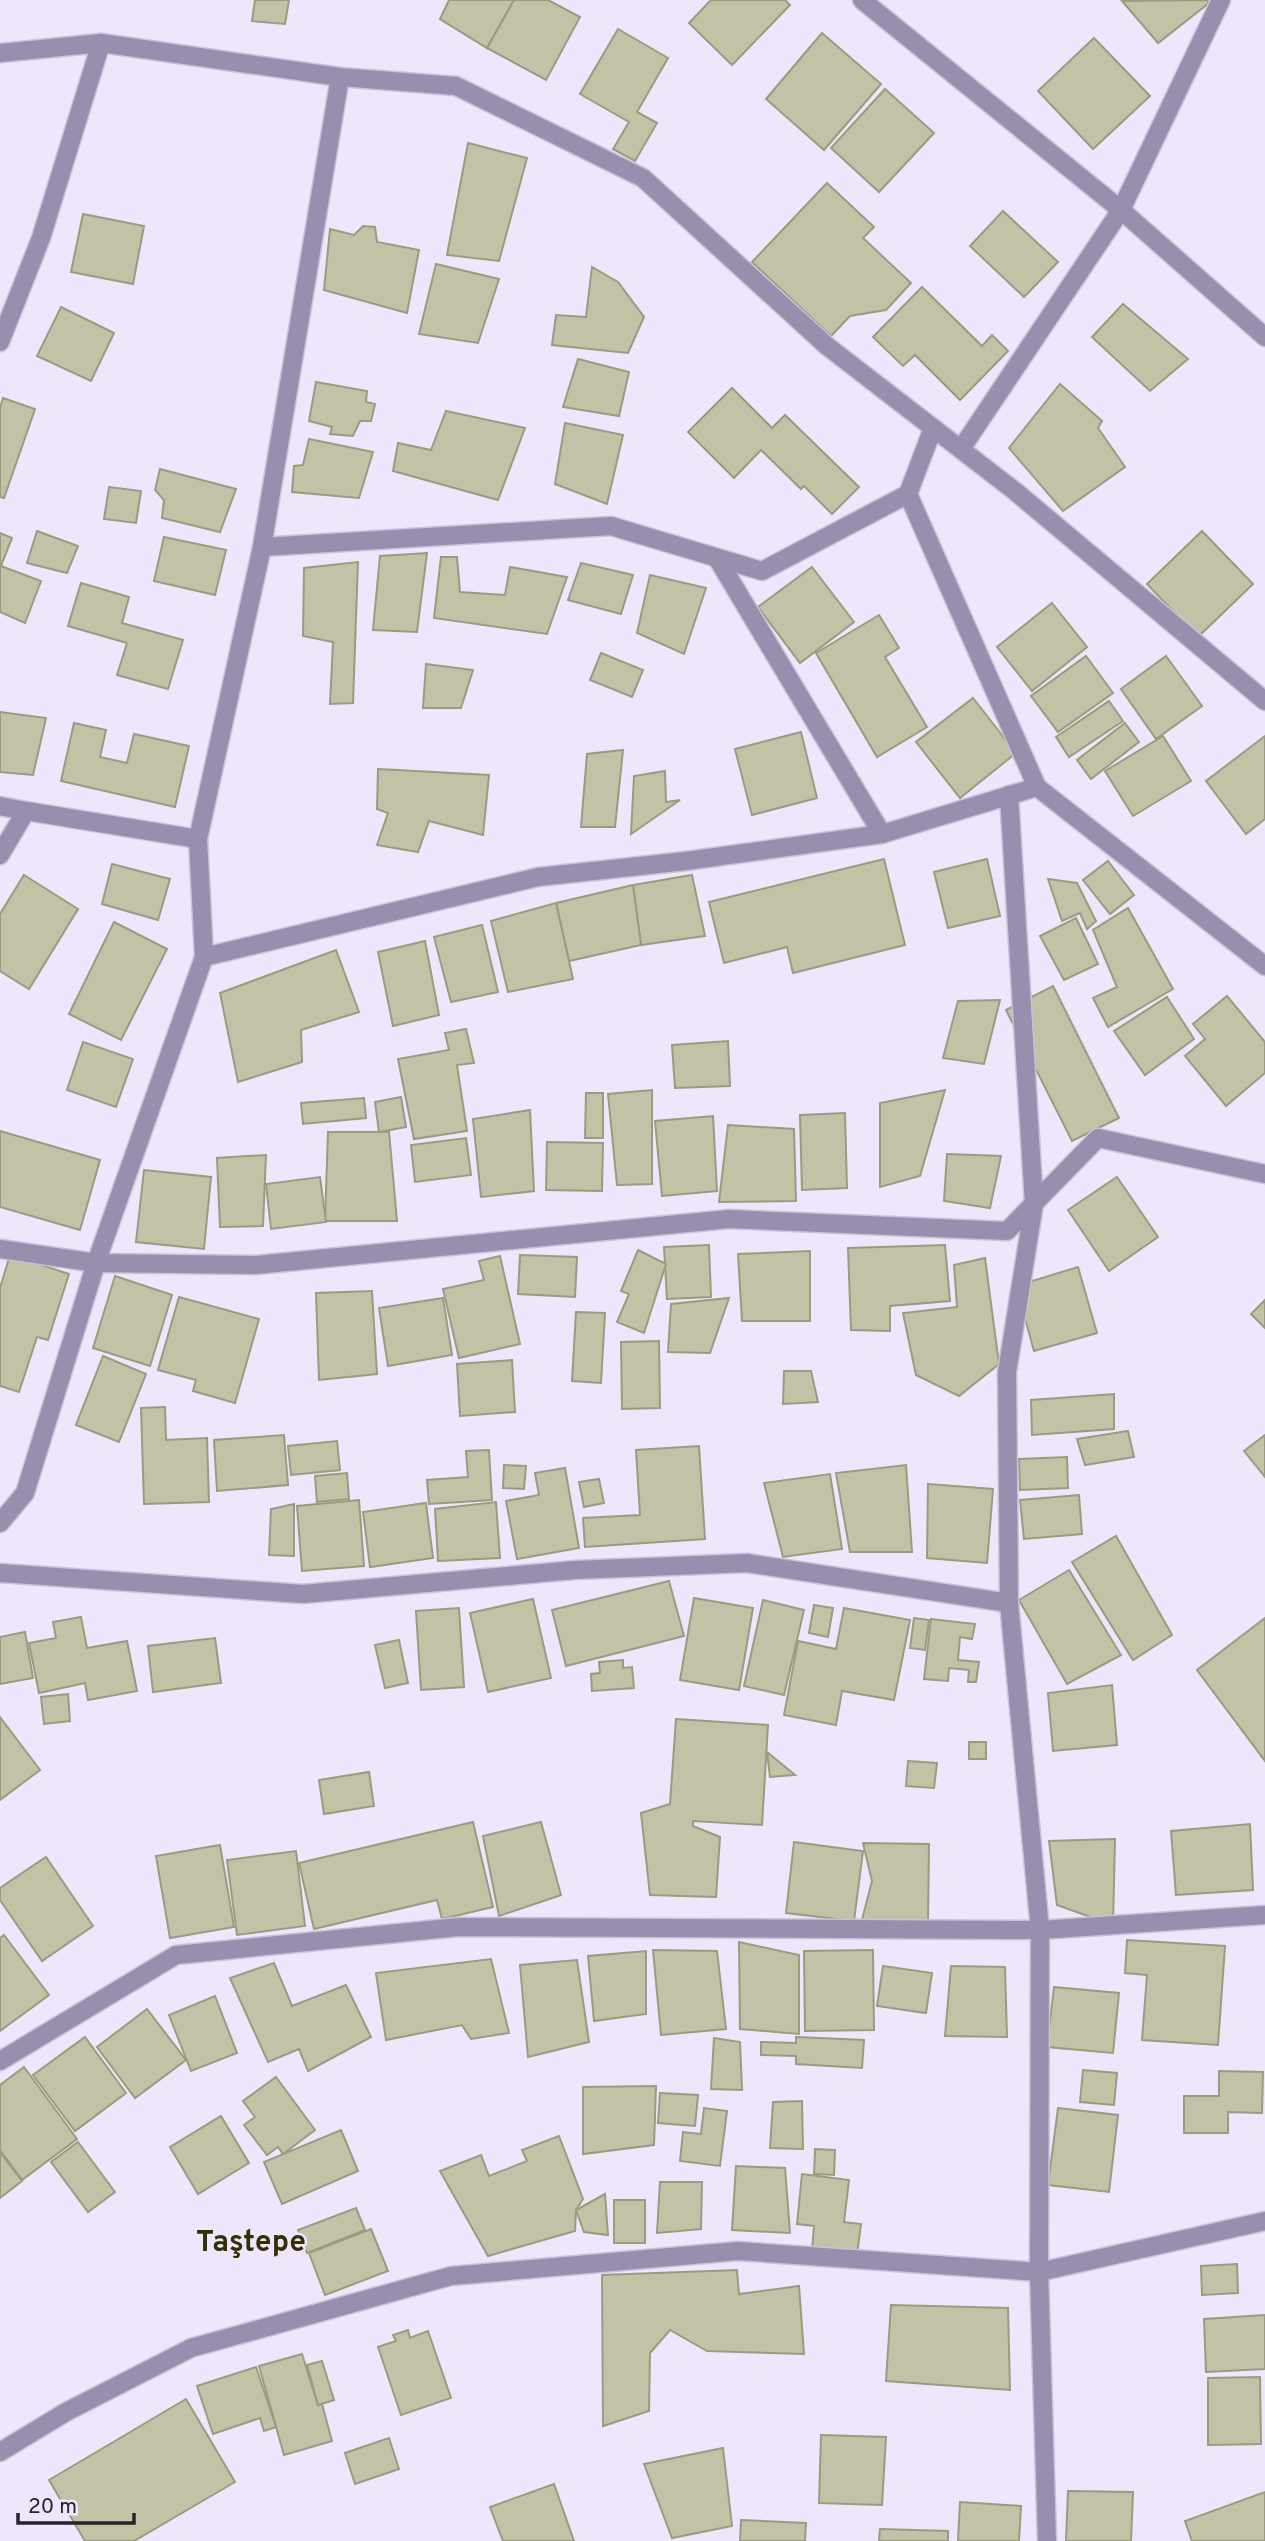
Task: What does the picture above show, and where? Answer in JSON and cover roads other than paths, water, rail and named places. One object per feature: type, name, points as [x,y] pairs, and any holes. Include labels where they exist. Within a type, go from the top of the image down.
[{"type":"street","points":[[862,0],[1121,210],[1265,337]]},
{"type":"street","points":[[961,449],[1121,210],[1221,0]]},
{"type":"street","points":[[0,53],[102,43],[340,77],[456,86],[643,178],[827,346],[1016,492],[1265,701]]},
{"type":"street","points":[[0,342],[41,238],[102,43]]},
{"type":"street","points":[[0,1523],[25,1493],[96,1263],[204,957],[198,838],[261,547],[340,77]]},
{"type":"street","points":[[261,547],[611,526],[762,571],[908,494],[933,428]]},
{"type":"street","points":[[908,494],[1037,786],[1265,966]]},
{"type":"street","points":[[717,558],[882,834]]},
{"type":"street","points":[[204,957],[538,877],[686,861],[882,834],[1037,786]]},
{"type":"street","points":[[1009,795],[1034,1204],[1007,1372],[1009,1603],[1040,1930],[1039,2272],[1047,2541]]},
{"type":"street","points":[[0,806],[198,838]]},
{"type":"street","points":[[0,855],[26,811]]},
{"type":"street","points":[[0,1249],[96,1263],[257,1265],[729,1219],[1007,1231],[1098,1138],[1265,1174]]},
{"type":"street","points":[[0,1573],[303,1594],[575,1570],[747,1563],[1009,1603]]},
{"type":"street","points":[[0,2061],[176,1955],[459,1927],[1040,1930],[1265,1915]]},
{"type":"street","points":[[0,2452],[66,2412],[191,2348],[452,2276],[738,2251],[1039,2272],[1265,2221]]},
{"type":"district","name":"Taştepe","points":[[251,2243]]}]
